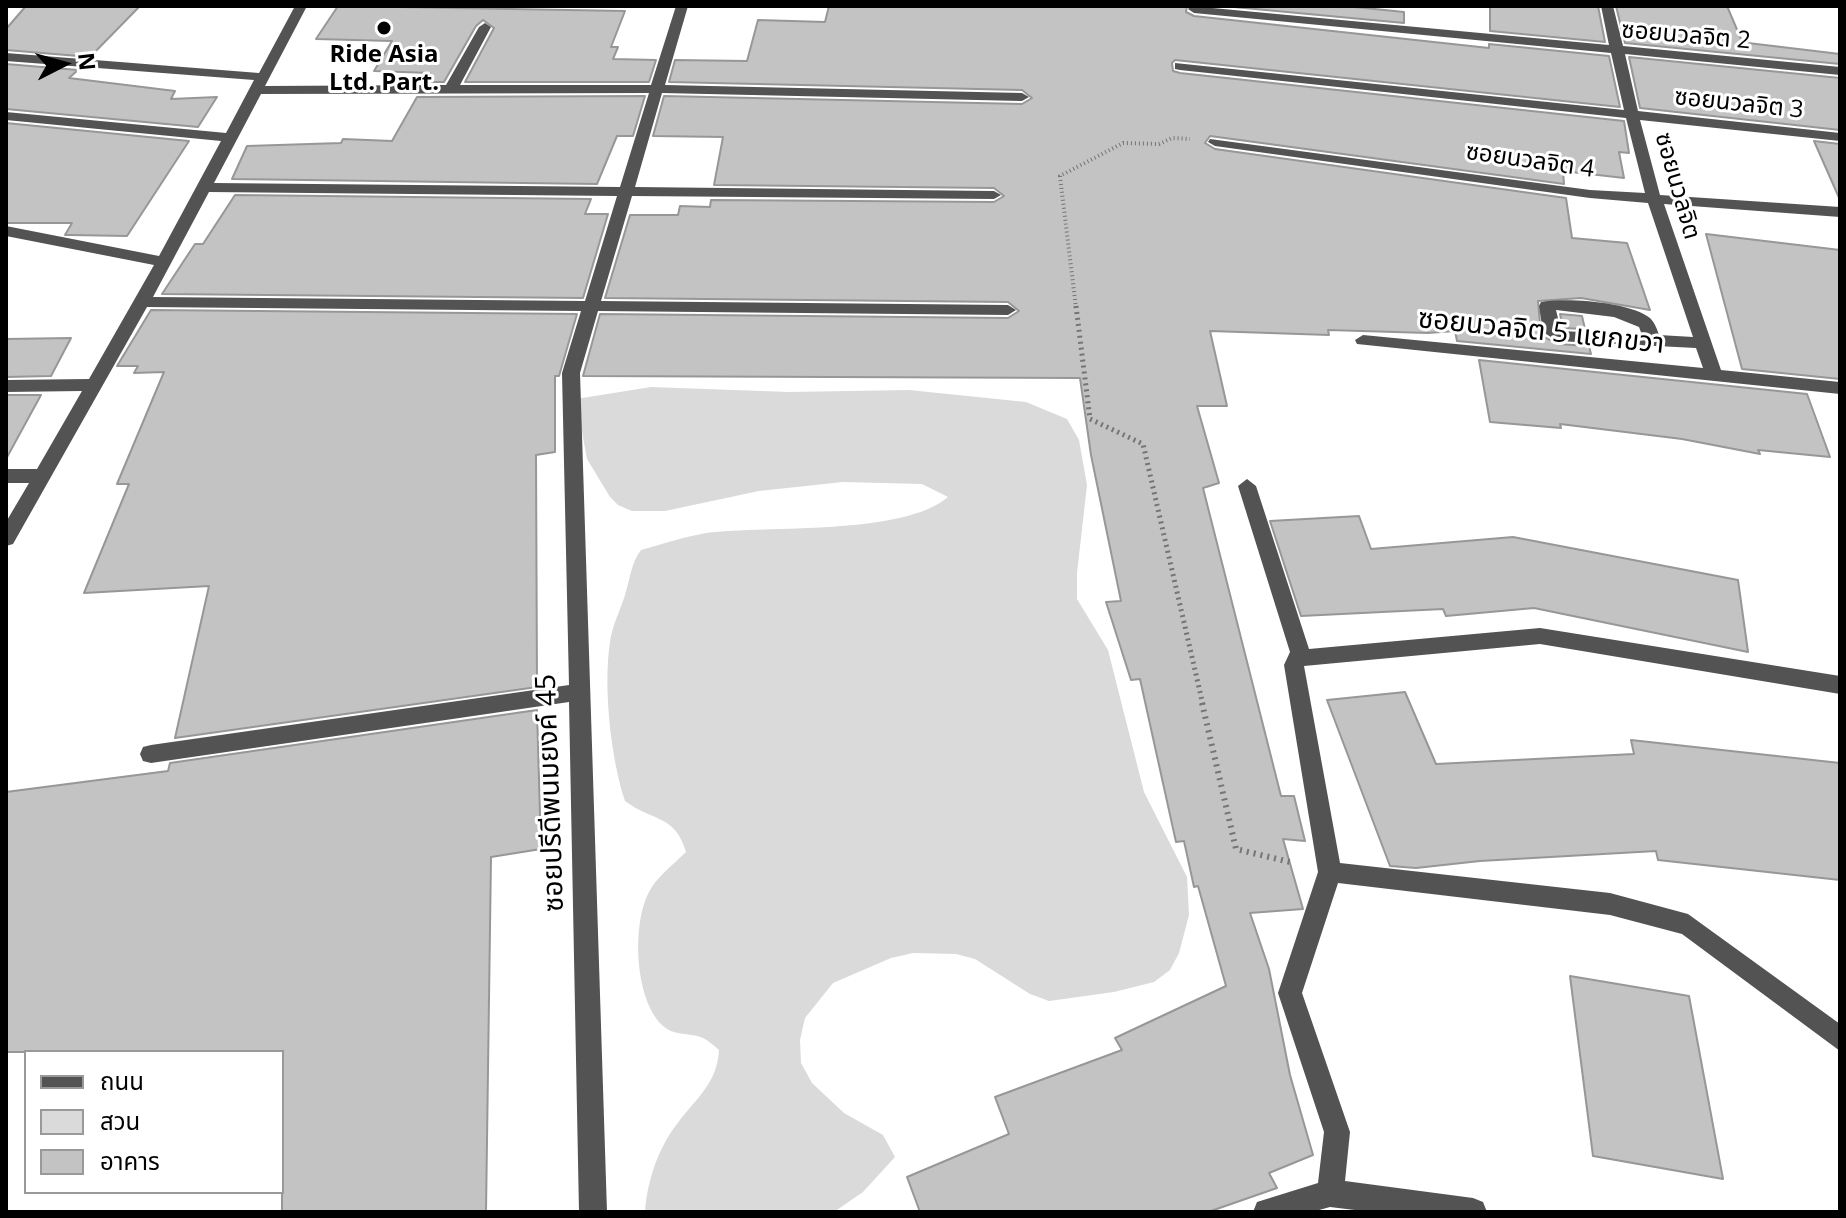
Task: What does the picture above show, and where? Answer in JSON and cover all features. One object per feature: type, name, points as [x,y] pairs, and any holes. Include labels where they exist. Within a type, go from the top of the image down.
[{"type":"street","points":[[6,539],[142,302],[301,6]]},
{"type":"street","name":"ซอยนวลจิต","points":[[1607,6],[1654,199],[1714,376]]},
{"type":"street","name":"ซอยนวลจิต 2","points":[[1194,9],[1840,71]]},
{"type":"street","name":"ซอยปรีดีพนมยงค์ 45","points":[[593,1212],[571,373],[680,11]]},
{"type":"street","points":[[451,89],[485,27]]},
{"type":"street","points":[[6,57],[260,83],[451,89],[657,89],[1022,97]]},
{"type":"street","name":"ซอยนวลจิต 3","points":[[1180,66],[1840,137]]},
{"type":"street","points":[[6,116],[230,138]]},
{"type":"street","name":"ซอยนวลจิต 4","points":[[1215,142],[1590,194],[1840,212]]},
{"type":"street","points":[[204,187],[994,195]]},
{"type":"street","points":[[6,231],[164,262]]},
{"type":"street","points":[[142,302],[1008,310]]},
{"type":"street","points":[[1652,340],[1645,323],[1639,318],[1592,309],[1547,306],[1551,332],[1557,336],[1702,343]]},
{"type":"street","name":"ซอยนวลจิต 5 แยกขวา","points":[[1363,340],[1840,388]]},
{"type":"street","points":[[6,386],[94,385]]},
{"type":"street","points":[[6,476],[43,476]]},
{"type":"street","points":[[1247,486],[1301,656]]},
{"type":"street","points":[[1330,1193],[1337,1132],[1290,993],[1330,872],[1294,665],[1301,656],[1540,636],[1840,685]]},
{"type":"street","points":[[151,754],[577,692]]},
{"type":"street","points":[[1330,872],[1610,904],[1688,925],[1840,1039]]},
{"type":"street","points":[[1267,1212],[1330,1193],[1473,1212]]},
{"type":"path","points":[[1215,142],[1172,138],[1159,144],[1123,143],[1060,176],[1090,419],[1143,444],[1236,849],[1330,872]]},
{"type":"green space","points":[[651,387],[789,392],[909,390],[1026,402],[1067,419],[1079,440],[1087,485],[1077,599],[1108,650],[1144,792],[1187,877],[1189,915],[1179,953],[1170,970],[1154,982],[1114,992],[1049,1001],[1030,994],[975,959],[956,954],[913,953],[891,958],[833,983],[805,1018],[800,1040],[801,1063],[812,1083],[844,1113],[883,1135],[895,1157],[863,1192],[834,1212],[645,1212],[648,1189],[659,1154],[670,1133],[710,1082],[719,1050],[703,1038],[672,1031],[662,1025],[653,1013],[641,981],[638,943],[643,908],[655,882],[686,852],[676,831],[669,825],[625,801],[610,723],[607,680],[610,642],[633,566],[641,550],[706,533],[833,527],[900,518],[927,509],[948,497],[922,484],[843,482],[759,491],[665,511],[632,511],[618,505],[610,497],[587,459],[576,399]]},
{"type":"building","points":[[26,6],[140,6],[90,57],[6,50],[6,29]]},
{"type":"building","points":[[338,6],[625,11],[611,47],[618,47],[613,59],[656,60],[649,82],[465,82],[494,28],[483,20],[476,26],[444,82],[425,82],[430,73],[374,71],[392,41],[316,39]]},
{"type":"building","points":[[829,6],[1187,6],[1186,12],[1194,16],[1489,48],[1489,44],[1609,56],[1620,107],[1175,60],[1172,63],[1173,71],[1180,73],[1624,121],[1629,153],[1619,152],[1624,178],[1563,171],[1564,184],[1210,136],[1205,143],[1215,149],[1566,198],[1572,238],[1627,243],[1650,310],[1581,298],[1538,301],[1541,335],[1557,344],[1589,346],[1591,354],[1457,341],[1455,331],[1328,330],[1329,335],[1210,331],[1227,406],[1197,406],[1219,483],[1203,488],[1281,796],[1294,796],[1305,841],[1283,839],[1303,909],[1250,913],[1269,969],[1290,1075],[1313,1155],[1269,1173],[1277,1188],[1208,1212],[920,1212],[907,1177],[1009,1134],[995,1097],[1122,1050],[1115,1038],[1226,986],[1198,886],[1194,887],[1184,841],[1176,842],[1140,679],[1131,680],[1106,602],[1121,601],[1091,455],[1080,378],[583,376],[600,314],[1008,318],[1019,311],[1008,302],[605,298],[630,215],[678,215],[680,206],[710,207],[711,200],[994,202],[1004,196],[994,188],[714,185],[723,137],[653,136],[664,96],[1022,104],[1032,98],[1022,90],[669,82],[675,60],[747,61],[758,20],[825,22]]},
{"type":"building","points":[[1223,6],[1345,6],[1404,12],[1404,23]]},
{"type":"building","points":[[1490,6],[1598,6],[1605,42],[1490,31]]},
{"type":"building","points":[[1616,6],[1727,6],[1741,39],[1748,43],[1840,54],[1840,64],[1625,43]]},
{"type":"building","points":[[1629,57],[1840,78],[1840,130],[1640,108]]},
{"type":"building","points":[[6,64],[78,70],[69,78],[175,91],[171,99],[217,97],[198,127],[6,109]]},
{"type":"building","points":[[645,96],[633,136],[617,136],[597,184],[232,179],[247,146],[341,143],[343,139],[392,141],[417,97]]},
{"type":"building","points":[[6,123],[189,141],[127,236],[65,235],[72,223],[6,223]]},
{"type":"building","points":[[1814,141],[1840,144],[1840,200]]},
{"type":"building","points":[[235,195],[591,199],[585,214],[608,214],[583,298],[162,294],[195,244],[203,244]]},
{"type":"building","points":[[1706,234],[1840,250],[1840,379],[1742,369]]},
{"type":"building","points":[[151,310],[577,314],[559,376],[555,376],[555,452],[536,455],[537,687],[175,738],[209,586],[84,593],[129,484],[117,484],[164,372],[134,373],[138,366],[117,366]]},
{"type":"building","points":[[1560,314],[1582,316],[1585,329],[1563,328]]},
{"type":"building","points":[[71,338],[51,376],[6,377],[6,339]]},
{"type":"building","points":[[1479,360],[1807,394],[1830,457],[1758,450],[1760,454],[1682,439],[1560,424],[1561,428],[1490,422]]},
{"type":"building","points":[[6,395],[41,395],[6,459]]},
{"type":"building","points":[[1359,516],[1371,549],[1513,537],[1738,580],[1748,652],[1534,608],[1446,616],[1443,609],[1301,616],[1270,521]]},
{"type":"building","points":[[1405,692],[1436,764],[1634,754],[1631,740],[1840,763],[1840,880],[1658,860],[1656,851],[1480,861],[1416,868],[1390,866],[1327,700]]},
{"type":"building","points":[[537,710],[541,849],[491,857],[486,1212],[282,1212],[284,1050],[6,1052],[6,792],[168,771],[170,763]]},
{"type":"building","points":[[1570,976],[1689,996],[1723,1179],[1593,1156]]},
{"type":"place","name":"Ride Asia Ltd. Part.","points":[[384,28]]}]
